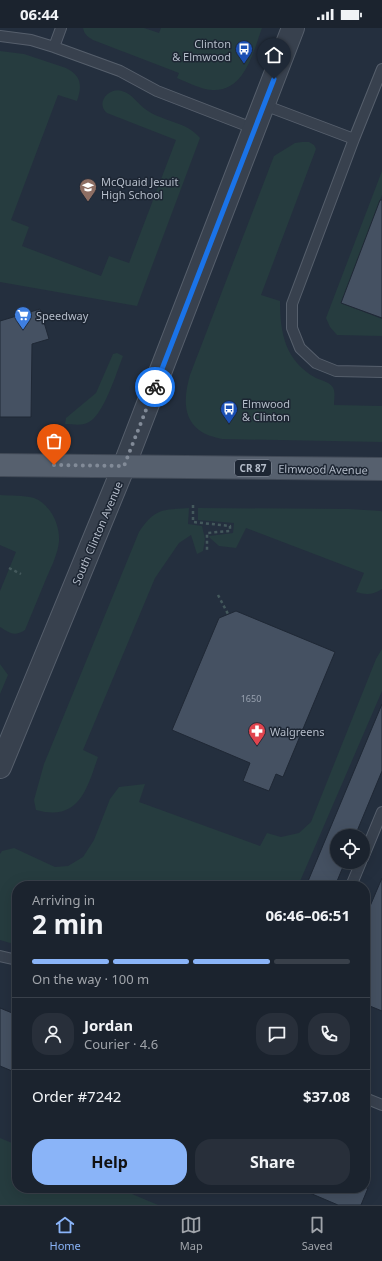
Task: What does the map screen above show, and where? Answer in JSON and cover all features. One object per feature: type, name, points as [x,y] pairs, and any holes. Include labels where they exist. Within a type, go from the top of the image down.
[{"type":"main road","name":"Elmwood Avenue","points":[[0,465],[382,469]]},
{"type":"street","name":"South Clinton Avenue","points":[[0,767],[124,466],[293,28]]},
{"type":"lane","points":[[54,47],[61,28]]},
{"type":"lane","points":[[0,36],[31,40],[54,47],[120,71],[157,91],[255,128]]},
{"type":"lane","points":[[382,69],[292,304],[292,328],[300,348],[316,363],[336,371],[382,372]]},
{"type":"lane","points":[[264,105],[354,139]]},
{"type":"lane","points":[[370,841],[382,812]]},
{"type":"lane","points":[[353,881],[358,869]]},
{"type":"lane","points":[[0,956],[12,959]]},
{"type":"lane","points":[[370,1100],[382,1105]]},
{"type":"path","points":[[193,506],[193,522],[230,526],[230,531],[207,533],[207,550]]},
{"type":"path","points":[[9,568],[21,574]]},
{"type":"path","points":[[218,595],[228,614]]},
{"type":"green space","points":[[83,28],[144,28],[159,33],[161,28],[262,28],[251,59],[240,78],[232,85],[223,89],[212,90],[199,87],[177,78],[179,73],[93,40],[86,35]]},
{"type":"green space","points":[[0,51],[24,54],[66,68],[75,74],[78,78],[80,86],[77,101],[58,95],[11,220],[29,227],[22,246],[101,276],[109,256],[129,263],[176,140],[107,113],[102,105],[105,97],[112,91],[117,90],[126,92],[148,111],[182,125],[200,138],[137,306],[0,282]]},
{"type":"green space","points":[[309,142],[314,145],[316,149],[261,295],[280,301],[283,335],[291,355],[306,371],[333,387],[334,405],[382,406],[382,442],[222,439],[201,432],[189,418],[187,411],[186,397],[190,375],[274,156],[295,143]]},
{"type":"green space","points":[[382,171],[382,195],[341,303],[382,319],[382,336],[337,335],[330,327],[326,318]]},
{"type":"green space","points":[[117,353],[123,356],[109,393],[99,413],[85,424],[65,424],[66,418],[96,393],[113,354]]},
{"type":"green space","points":[[0,495],[26,496],[40,501],[53,515],[59,535],[56,556],[25,630],[15,634],[0,627],[0,591],[16,552],[0,545]]},
{"type":"green space","points":[[189,508],[188,524],[202,526],[205,539],[203,551],[197,554],[191,535],[179,543],[155,578],[83,750],[98,757],[85,791],[72,807],[62,811],[51,812],[36,810],[34,800],[44,764],[139,532],[155,514],[166,510]]},
{"type":"green space","points":[[198,508],[349,509],[381,511],[382,589],[369,594],[356,592],[364,573],[246,528],[236,548],[219,546],[209,536],[233,533],[234,523],[198,520]]},
{"type":"green space","points":[[382,649],[382,691],[300,881],[12,881],[12,944],[0,940],[0,854],[2,851],[14,848],[55,867],[68,866],[83,857],[94,840],[110,799],[119,787],[145,784],[139,802],[260,846],[267,833],[281,837],[299,833],[311,822],[376,659]]},
{"type":"green space","points":[[0,664],[8,675],[0,694]]},
{"type":"green space","points":[[0,1138],[12,1143],[12,1193],[130,1193],[158,1205],[0,1205]]},
{"type":"building","points":[[380,200],[382,200],[382,318],[341,303]]},
{"type":"building","points":[[40,309],[49,339],[32,344],[31,417],[0,417],[0,321]]},
{"type":"building","name":"Walgreens","points":[[236,611],[335,652],[283,777],[276,774],[269,791],[243,781],[250,763],[172,730],[219,618]]},
{"type":"building","points":[[382,704],[382,771],[358,829],[330,829],[330,869],[342,869],[337,881],[308,881]]},
{"type":"building","points":[[382,878],[382,1011],[370,1006],[370,906]]},
{"type":"building","points":[[0,1008],[12,1013],[12,1071],[0,1066]]},
{"type":"building","points":[[310,1193],[366,1193],[361,1205],[338,1205]]},
{"type":"way so far","points":[[54,465],[124,466],[155,387]]},
{"type":"place","name":"Clinton & Elmwood","points":[[244,64]]},
{"type":"place","name":"McQuaid Jesuit High School","points":[[88,202]]},
{"type":"place","name":"Speedway","points":[[23,330]]},
{"type":"place","name":"Elmwood & Clinton","points":[[229,424]]},
{"type":"place","name":"Walgreens","points":[[257,746]]},
{"type":"route","points":[[155,387],[274,79]]}]
